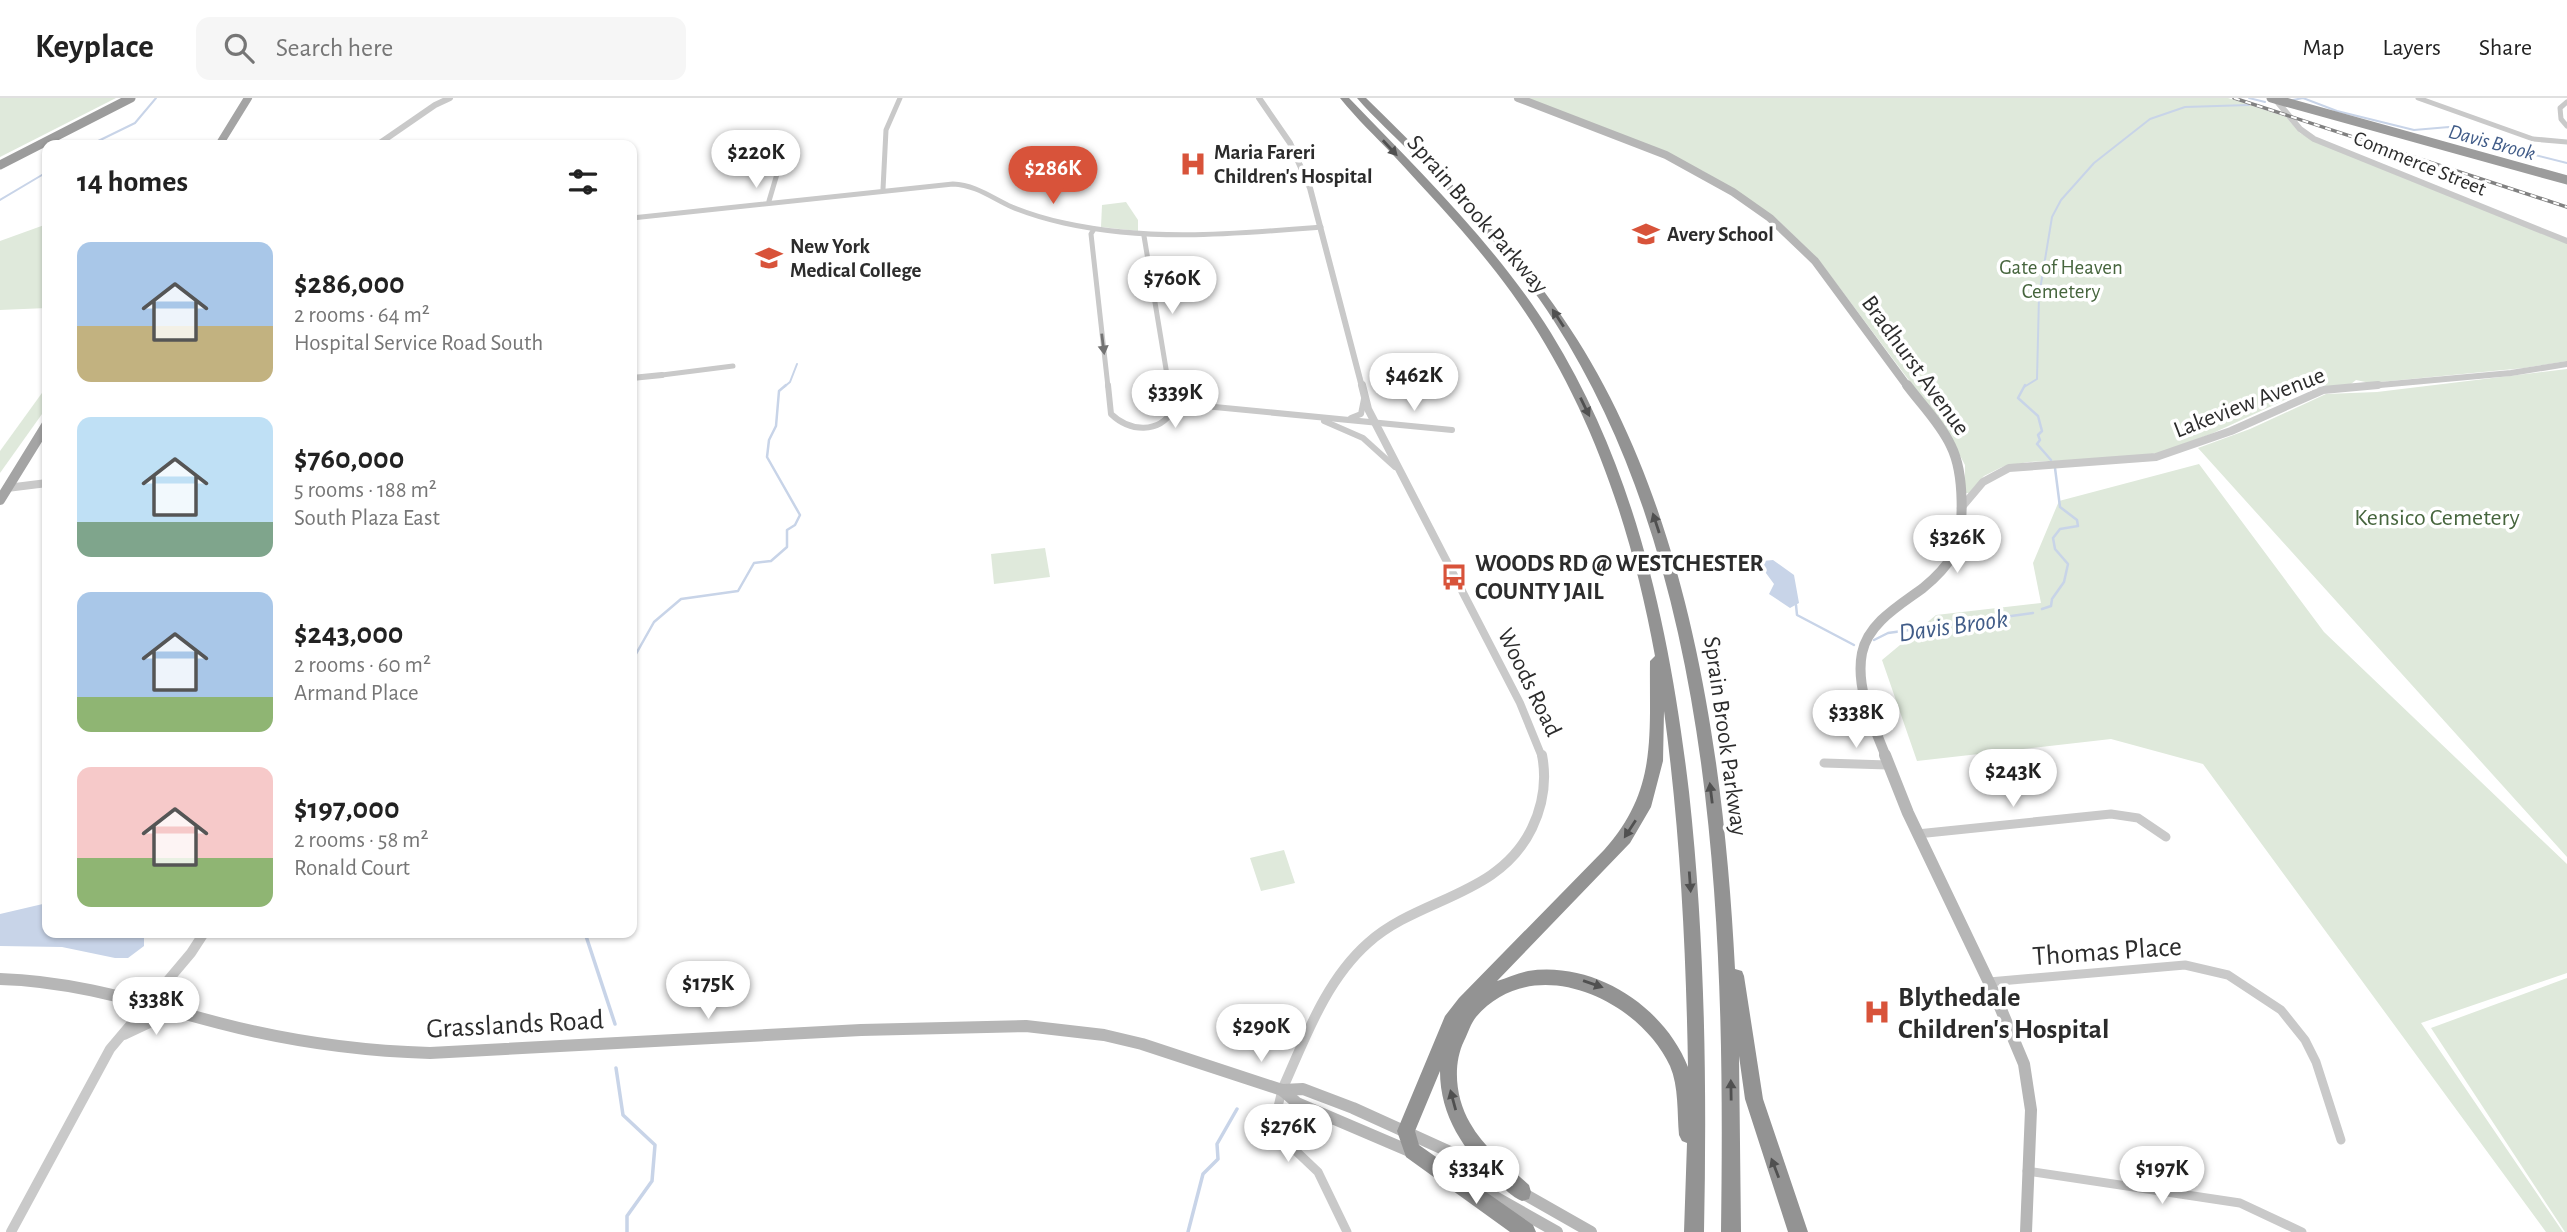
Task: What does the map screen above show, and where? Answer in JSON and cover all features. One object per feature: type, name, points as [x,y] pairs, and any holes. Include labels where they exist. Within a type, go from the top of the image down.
[{"type":"highway","points":[[45,140],[125,98]]},
{"type":"highway","points":[[48,140],[131,98]]},
{"type":"highway","name":"Sprain Brook Parkway","points":[[1344,98],[1481,247],[1521,298],[1553,347],[1590,415],[1619,485],[1640,553],[1656,620],[1676,747],[1692,912],[1696,1044],[1694,1224]]},
{"type":"highway","name":"Sprain Brook Parkway","points":[[1361,98],[1470,207],[1524,270],[1570,337],[1618,425],[1656,521],[1681,611],[1704,737],[1719,861],[1729,1012],[1731,1232]]},
{"type":"highway","points":[[2275,98],[2567,178]]},
{"type":"highway","points":[[0,164],[42,142]]},
{"type":"highway","points":[[0,164],[42,143]]},
{"type":"highway","points":[[1526,1232],[1412,1151],[1406,1131],[1441,1045],[1458,1013],[1610,855],[1643,807],[1651,784],[1657,750],[1656,620]]},
{"type":"highway","points":[[1719,861],[1751,1087],[1762,1130],[1798,1232]]},
{"type":"highway","points":[[1522,1192],[1478,1150],[1464,1129],[1449,1086],[1450,1055],[1462,1024],[1487,997],[1522,981],[1547,977],[1571,978],[1608,990],[1631,1004],[1659,1030],[1672,1050],[1685,1091],[1694,1224]]},
{"type":"main road","points":[[222,140],[248,98]]},
{"type":"main road","name":"Bradhurst Avenue","points":[[1518,98],[1666,155],[1732,192],[1788,233],[1822,270],[1947,439],[1957,461],[1961,508],[1956,546],[1950,561],[1878,622],[1867,637],[1861,655],[1863,689],[1888,765],[1917,834],[1989,982],[2027,1074],[2030,1102],[2025,1232]]},
{"type":"main road","points":[[0,500],[42,432]]},
{"type":"main road","name":"Grasslands Road","points":[[0,979],[43,983],[147,1003],[267,1035],[376,1052],[430,1053],[952,1027],[1039,1027],[1104,1035],[1142,1044],[1282,1090],[1303,1089],[1406,1131],[1591,1232]]},
{"type":"main road","name":"Grasslands Road","points":[[1282,1090],[1297,1103],[1412,1151],[1557,1232]]},
{"type":"street","points":[[384,140],[435,105],[450,98]]},
{"type":"street","points":[[883,189],[886,130],[900,98]]},
{"type":"street","name":"Woods Road","points":[[1259,98],[1281,128],[1310,188],[1364,398],[1374,422],[1534,734],[1544,763],[1544,788],[1530,835],[1497,872],[1478,886],[1388,928],[1350,962],[1335,981],[1282,1090]]},
{"type":"street","name":"Commerce Street","points":[[2275,98],[2285,108],[2294,125],[2314,139],[2567,242]]},
{"type":"street","points":[[2417,98],[2533,139],[2567,142]]},
{"type":"street","points":[[2567,102],[2560,108],[2559,114],[2567,126]]},
{"type":"street","points":[[769,201],[777,174],[778,135]]},
{"type":"street","points":[[759,145],[778,143]]},
{"type":"street","points":[[637,217],[883,189],[969,185],[1003,203],[1045,217],[1094,229],[1144,236],[1198,236],[1321,226]]},
{"type":"street","points":[[1094,229],[1091,234],[1111,414],[1122,425],[1145,427],[1165,421],[1171,415],[1173,403],[1144,236]]},
{"type":"street","name":"Lakeview Avenue","points":[[1961,508],[1983,482],[2010,468],[2156,457],[2231,431],[2323,390],[2511,373],[2567,364]]},
{"type":"street","points":[[637,377],[733,366]]},
{"type":"street","points":[[1343,419],[1361,414],[1364,398]]},
{"type":"street","points":[[1173,403],[1452,430]]},
{"type":"street","points":[[1307,416],[1333,423],[1363,437],[1386,455],[1400,473]]},
{"type":"street","points":[[7,488],[42,484]]},
{"type":"street","points":[[1824,763],[1888,765]]},
{"type":"street","points":[[1917,834],[2111,814],[2138,818],[2166,837]]},
{"type":"street","points":[[10,1232],[94,1075],[119,1038],[201,938]]},
{"type":"street","name":"Thomas Place","points":[[1989,982],[2185,965],[2228,975],[2281,1010],[2305,1040],[2316,1062],[2341,1140]]},
{"type":"street","points":[[119,1038],[158,1019],[183,1013]]},
{"type":"street","points":[[1282,1090],[1276,1126],[1280,1140],[1319,1172],[1335,1212],[1347,1232]]},
{"type":"street","points":[[2026,1171],[2240,1203],[2302,1232]]},
{"type":"green space","points":[[0,98],[116,98],[0,157]]},
{"type":"green space","name":"Gate of Heaven Cemetery","points":[[1523,98],[2228,98],[2286,117],[2300,133],[2309,138],[2567,242],[2567,361],[2524,368],[2370,383],[2356,380],[2351,384],[2315,388],[2211,434],[2159,453],[2114,459],[2028,462],[2002,467],[1984,476],[1969,493],[1965,493],[1965,465],[1947,431],[1818,259],[1779,221],[1703,171]]},
{"type":"green space","points":[[1126,202],[1138,220],[1138,231],[1101,227],[1102,205]]},
{"type":"green space","points":[[42,226],[42,308],[0,310],[0,241]]},
{"type":"green space","name":"Kensico Cemetery","points":[[2567,369],[2567,857],[2198,448],[2250,429],[2326,394],[2377,392]]},
{"type":"green space","points":[[42,393],[42,414],[0,473],[0,451]]},
{"type":"green space","points":[[2199,464],[2324,632],[2567,864],[2567,973],[2421,1023],[2563,1232],[2546,1232],[2203,764],[2111,739],[1917,761],[1882,660],[1936,615],[2041,603],[2033,563],[2059,501]]},
{"type":"green space","points":[[1045,548],[1050,577],[994,584],[991,554]]},
{"type":"green space","points":[[1284,850],[1295,883],[1261,891],[1250,858]]},
{"type":"green space","points":[[2567,978],[2567,1232],[2565,1232],[2431,1028]]},
{"type":"water","points":[[1773,560],[1794,575],[1799,603],[1790,608],[1769,594],[1774,584],[1760,565],[1763,561]]},
{"type":"water","points":[[42,904],[42,938],[144,938],[144,946],[128,958],[115,958],[62,947],[0,946],[0,914]]},
{"type":"waterway","points":[[100,140],[135,123],[156,98]]},
{"type":"waterway","points":[[2249,98],[2265,102]]},
{"type":"waterway","name":"Davis Brook","points":[[2293,100],[2303,98],[2337,111],[2414,130],[2449,127],[2503,147],[2567,163]]},
{"type":"waterway","name":"Davis Brook","points":[[2024,387],[2037,379],[2039,296],[2052,217],[2061,200],[2094,163],[2150,119],[2185,107],[2249,105]]},
{"type":"waterway","points":[[0,200],[42,175]]},
{"type":"waterway","points":[[784,387],[790,382],[797,364]]},
{"type":"waterway","points":[[637,652],[654,622],[681,599],[738,591],[754,563],[771,561],[787,547],[787,530],[795,525],[800,515],[767,457],[769,440],[776,426],[779,391],[786,385]]},
{"type":"waterway","name":"Davis Brook","points":[[2025,385],[2018,398],[2038,416],[2042,431],[2038,435],[2040,440],[2037,444],[2051,460]]},
{"type":"waterway","name":"Davis Brook","points":[[2042,609],[2051,606],[2052,599],[2064,582],[2068,564],[2055,549],[2053,538],[2060,529],[2078,526],[2077,520],[2060,507],[2055,468]]},
{"type":"waterway","name":"Davis Brook","points":[[1796,605],[1797,615],[1854,645]]},
{"type":"waterway","name":"Davis Brook","points":[[1874,640],[1888,633],[2033,613]]},
{"type":"waterway","points":[[587,938],[615,1024]]},
{"type":"waterway","points":[[616,1068],[623,1115],[655,1145],[652,1181],[627,1216],[627,1232]]},
{"type":"waterway","points":[[1188,1232],[1203,1174],[1218,1159],[1217,1144],[1237,1109]]},
{"type":"railway","points":[[2234,98],[2567,207]]},
{"type":"place","name":"Maria Fareri Children's Hospital","points":[[1193,164]]},
{"type":"place","name":"Avery School","points":[[1646,234]]},
{"type":"place","name":"New York Medical College","points":[[769,258]]},
{"type":"place","name":"WOODS RD @ WESTCHESTER COUNTY JAIL","points":[[1454,577]]},
{"type":"place","name":"Blythedale Children's Hospital","points":[[1877,1012]]}]
